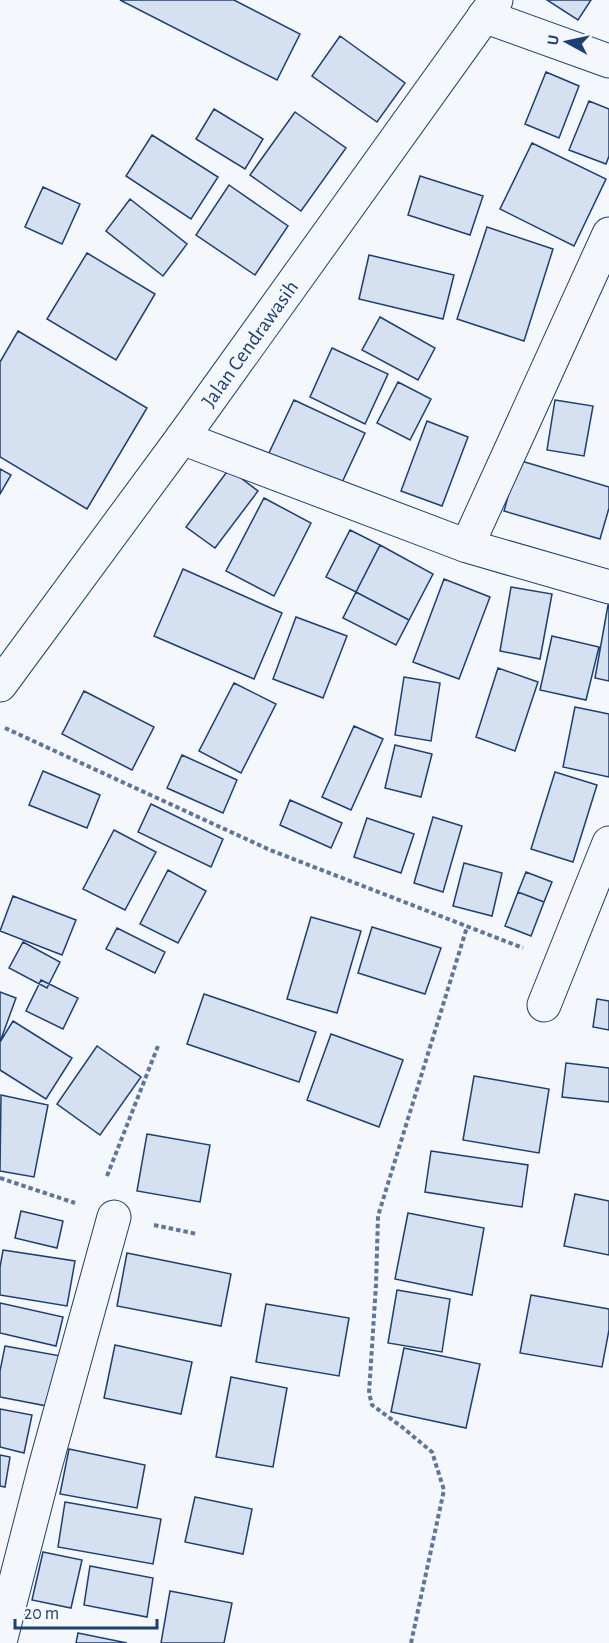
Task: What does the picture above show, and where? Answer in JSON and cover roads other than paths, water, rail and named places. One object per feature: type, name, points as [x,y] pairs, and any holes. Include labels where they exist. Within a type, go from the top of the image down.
[{"type":"street","points":[[490,8],[609,61]]},
{"type":"street","name":"Jalan Cendrawasih","points":[[0,685],[182,438],[490,8]]},
{"type":"street","points":[[467,546],[609,234]]},
{"type":"street","points":[[182,438],[467,546],[609,587]]},
{"type":"street","points":[[544,1005],[609,843]]},
{"type":"street","points":[[0,1642],[114,1216]]}]
